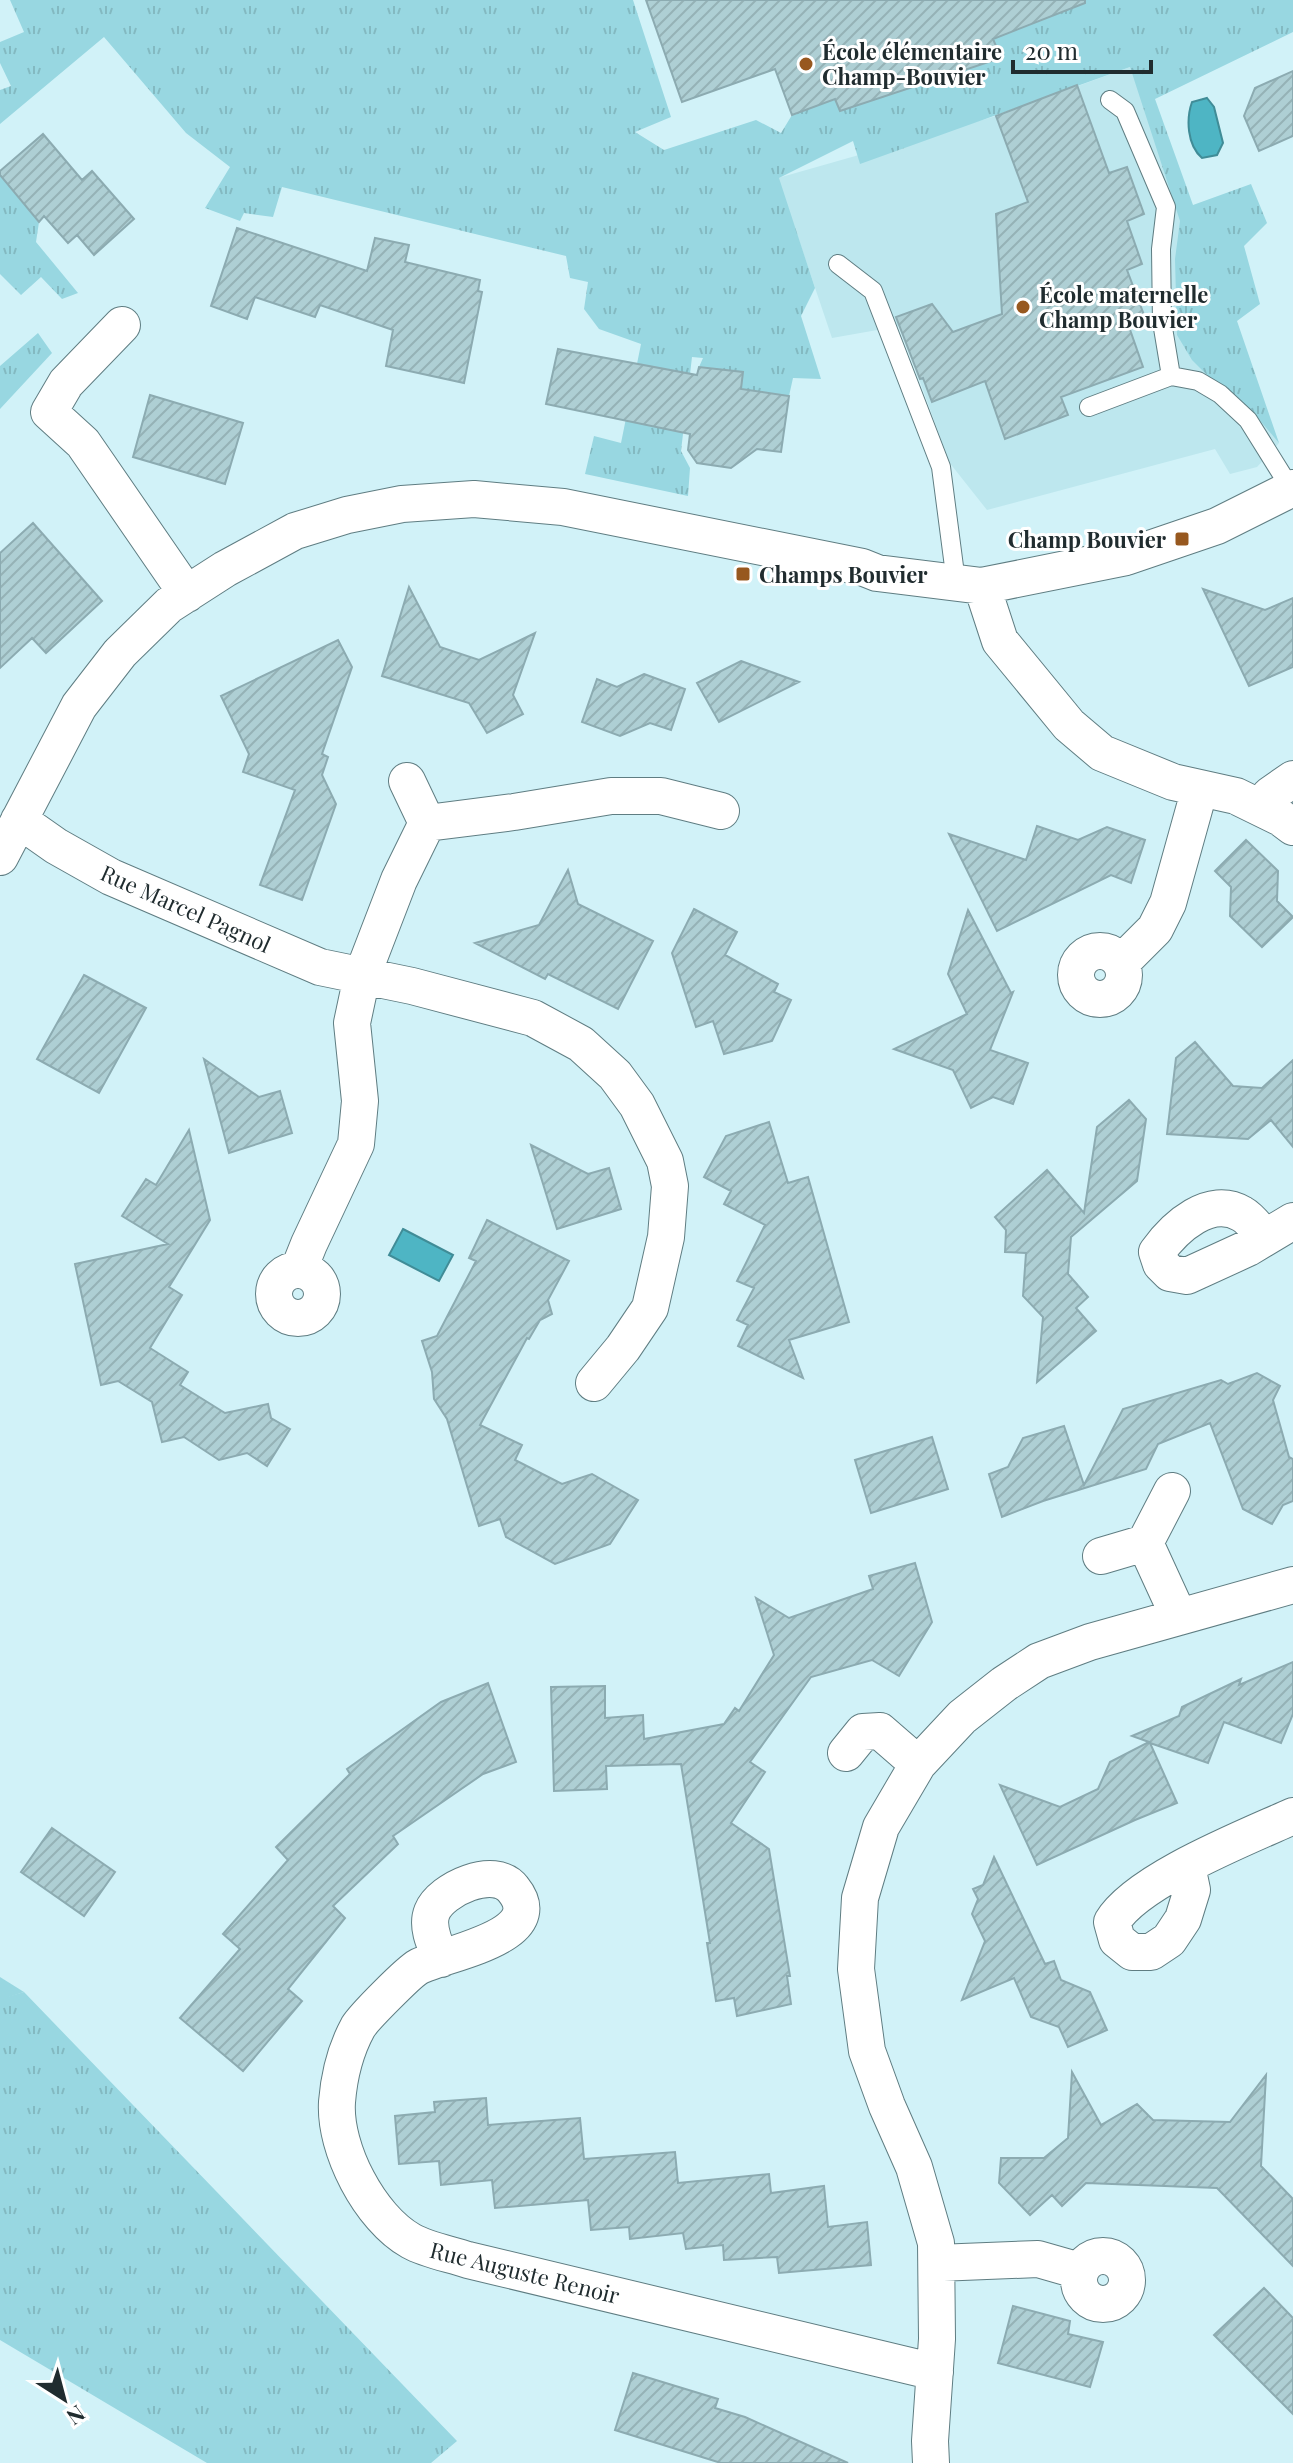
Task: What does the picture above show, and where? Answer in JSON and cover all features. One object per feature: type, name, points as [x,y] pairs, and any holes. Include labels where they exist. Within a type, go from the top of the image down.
[{"type":"street","points":[[122,325],[66,383],[49,412],[83,443],[187,594]]},
{"type":"street","points":[[0,857],[79,706],[120,653],[169,605],[225,569],[295,531],[347,515],[402,504],[474,499],[563,507],[862,567],[877,573],[969,584],[1126,557],[1217,526],[1292,489]]},
{"type":"street","points":[[969,584],[1000,641],[1069,725],[1102,753],[1173,782],[1236,796],[1279,818]]},
{"type":"street","points":[[1279,818],[1270,795],[1293,779]]},
{"type":"street","points":[[407,781],[427,823]]},
{"type":"street","points":[[1121,963],[1155,929],[1168,903],[1200,788]]},
{"type":"street","points":[[427,823],[611,796],[661,796],[721,811]]},
{"type":"street","name":"Rue Marcel Pagnol","points":[[19,820],[56,846],[111,877],[320,967],[412,986],[533,1018],[581,1044],[615,1075],[637,1105],[665,1161],[670,1186],[666,1237],[650,1308],[594,1383]]},
{"type":"street","points":[[299,1269],[356,1144],[360,1101],[352,1023],[362,976],[399,880],[427,823]]},
{"type":"street","points":[[1101,1556],[1145,1543],[1172,1491]]},
{"type":"street","points":[[1145,1543],[1179,1617]]},
{"type":"street","points":[[931,2463],[936,2243],[914,2167],[867,2051],[856,1969],[860,1898],[881,1827],[918,1764],[962,1717],[1039,1661],[1090,1642],[1293,1585]]},
{"type":"street","points":[[846,1753],[863,1732],[880,1731],[918,1764]]},
{"type":"street","points":[[1187,1866],[1293,1816]]},
{"type":"street","name":"Rue Auguste Renoir","points":[[441,1959],[417,1968],[359,2024],[343,2067],[337,2105],[343,2145],[361,2189],[381,2219],[412,2242],[468,2260],[935,2372]]},
{"type":"street","points":[[937,2263],[1038,2259],[1080,2271]]},
{"type":"lane","points":[[1110,100],[1125,111],[1166,207],[1161,249],[1162,322],[1171,376]]},
{"type":"lane","points":[[838,264],[873,291],[941,467],[969,584]]},
{"type":"lane","points":[[1089,407],[1171,376],[1198,381],[1220,394],[1248,420],[1292,489]]},
{"type":"shaded area","name":"École maternelle Champ Bouvier","points":[[1130,67],[1279,443],[1257,467],[1230,474],[1215,449],[987,510],[949,462],[900,326],[832,338],[778,178],[996,116]]},
{"type":"shaded area","points":[[1207,98],[1214,107],[1223,143],[1217,155],[1202,158],[1193,146],[1189,116],[1192,102]]},
{"type":"shaded area","points":[[403,1229],[453,1255],[439,1281],[389,1255]]},
{"type":"green space","points":[[10,0],[633,0],[671,117],[635,132],[664,150],[756,120],[781,133],[792,115],[835,99],[840,111],[1001,58],[993,39],[1069,9],[1067,0],[1293,0],[1293,32],[1155,99],[1193,205],[1251,184],[1267,223],[1244,246],[1260,304],[1237,321],[1279,443],[1252,411],[1213,381],[1192,360],[1177,335],[1175,259],[1180,221],[1130,67],[860,164],[853,141],[779,178],[815,288],[801,316],[821,379],[793,378],[789,396],[741,389],[743,372],[699,367],[703,358],[692,357],[681,451],[690,468],[688,496],[585,474],[594,436],[621,443],[641,344],[599,329],[584,309],[588,282],[570,278],[566,256],[282,187],[273,217],[244,213],[240,221],[205,208],[230,167],[186,133],[104,37],[0,124],[0,90],[11,86],[0,63],[0,42],[24,32]]},
{"type":"green space","points":[[0,175],[39,222],[36,242],[78,293],[62,299],[41,277],[21,295],[0,274]]},
{"type":"green space","points":[[38,333],[52,353],[0,409],[0,366]]},
{"type":"green space","points":[[0,1977],[24,1992],[0,2000]]},
{"type":"green space","points":[[24,1992],[457,2441],[431,2463],[207,2463],[0,2340],[0,1999]]},
{"type":"building","name":"École élémentaire Champ-Bouvier","points":[[646,0],[1085,0],[1085,3],[993,39],[1001,58],[840,111],[835,99],[792,115],[775,69],[682,102]]},
{"type":"building","points":[[1293,71],[1293,136],[1259,151],[1244,116],[1255,88]]},
{"type":"building","points":[[1077,85],[1109,173],[1127,167],[1144,214],[1127,221],[1142,264],[1127,270],[1144,315],[1127,321],[1143,367],[1061,397],[1068,415],[1005,439],[985,381],[932,402],[896,317],[932,304],[953,332],[1002,314],[996,214],[1028,202],[996,116]]},
{"type":"building","points":[[43,134],[82,180],[92,171],[134,219],[94,255],[77,235],[68,243],[44,216],[39,222],[0,175],[0,171]]},
{"type":"building","points":[[237,228],[367,271],[375,238],[409,245],[405,262],[480,280],[478,291],[482,292],[464,383],[386,366],[393,330],[320,305],[315,317],[255,297],[247,319],[211,306]]},
{"type":"building","points":[[558,349],[697,375],[699,367],[743,372],[741,389],[789,396],[781,452],[757,449],[731,468],[697,463],[688,450],[690,434],[546,404]]},
{"type":"building","points":[[150,395],[243,423],[225,484],[133,457]]},
{"type":"building","points":[[33,523],[102,601],[46,653],[32,638],[0,668],[0,553]]},
{"type":"building","points":[[409,587],[440,647],[479,660],[535,633],[513,695],[523,714],[487,733],[469,703],[382,676]]},
{"type":"building","points":[[1203,589],[1265,610],[1293,598],[1293,667],[1249,686]]},
{"type":"building","points":[[338,640],[352,667],[322,754],[328,757],[322,775],[336,804],[302,900],[260,885],[295,790],[243,772],[249,754],[221,696]]},
{"type":"building","points":[[741,661],[799,682],[719,722],[697,683]]},
{"type":"building","points":[[644,674],[685,689],[671,730],[650,723],[620,736],[582,722],[597,679],[617,687]]},
{"type":"building","points":[[1037,826],[1078,840],[1107,827],[1145,840],[1131,883],[1111,875],[997,931],[949,834],[1026,860]]},
{"type":"building","points":[[1246,840],[1278,871],[1277,901],[1293,917],[1262,947],[1230,916],[1231,887],[1215,871]]},
{"type":"building","points":[[568,870],[578,904],[653,941],[618,1009],[548,974],[545,979],[475,943],[539,925]]},
{"type":"building","points":[[694,909],[737,932],[725,955],[778,984],[774,992],[791,1000],[772,1041],[724,1054],[713,1021],[696,1027],[672,953]]},
{"type":"building","points":[[968,910],[1013,992],[990,1050],[1028,1063],[1013,1104],[993,1097],[971,1108],[953,1070],[894,1049],[967,1014],[948,974]]},
{"type":"building","points":[[84,975],[146,1008],[99,1093],[37,1059]]},
{"type":"building","points":[[1195,1042],[1233,1086],[1262,1088],[1293,1060],[1293,1147],[1271,1120],[1248,1139],[1167,1134],[1176,1058]]},
{"type":"building","points":[[204,1059],[259,1097],[280,1091],[292,1133],[229,1153]]},
{"type":"building","points":[[1129,1100],[1146,1119],[1137,1181],[1071,1237],[1068,1274],[1088,1297],[1076,1308],[1096,1331],[1037,1382],[1043,1317],[1023,1296],[1026,1253],[1005,1252],[1006,1230],[995,1217],[1047,1170],[1084,1213],[1097,1127]]},
{"type":"building","points":[[769,1122],[788,1183],[808,1177],[849,1322],[789,1340],[803,1378],[738,1346],[748,1325],[737,1320],[754,1288],[737,1281],[765,1225],[724,1204],[731,1191],[704,1177],[726,1136]]},
{"type":"building","points":[[189,1130],[210,1220],[169,1287],[182,1295],[150,1348],[188,1372],[180,1385],[225,1413],[268,1404],[271,1418],[290,1429],[267,1466],[247,1453],[219,1460],[184,1437],[162,1442],[152,1402],[118,1381],[101,1385],[75,1264],[168,1244],[122,1216],[146,1179],[156,1185]]},
{"type":"building","points":[[531,1145],[588,1174],[609,1168],[621,1209],[557,1229]]},
{"type":"building","points":[[487,1220],[569,1261],[548,1300],[552,1314],[540,1320],[527,1338],[480,1425],[522,1445],[515,1460],[562,1484],[592,1474],[638,1500],[610,1544],[555,1564],[506,1537],[500,1519],[479,1526],[447,1419],[434,1399],[432,1372],[422,1341],[437,1336],[476,1261],[469,1258]]},
{"type":"building","points":[[1257,1373],[1280,1386],[1273,1400],[1289,1457],[1293,1459],[1293,1501],[1283,1505],[1272,1524],[1243,1509],[1210,1423],[1158,1444],[1146,1469],[1002,1517],[989,1474],[1008,1467],[1023,1438],[1064,1426],[1084,1485],[1123,1409],[1221,1380],[1228,1384]]},
{"type":"building","points":[[932,1437],[948,1489],[871,1513],[855,1460]]},
{"type":"building","points":[[915,1563],[932,1622],[899,1676],[872,1660],[811,1677],[750,1762],[765,1772],[731,1823],[769,1849],[790,1976],[787,1976],[791,2004],[737,2016],[734,1998],[716,2001],[707,1943],[710,1943],[681,1764],[606,1766],[607,1789],[554,1791],[551,1687],[605,1686],[605,1718],[643,1715],[644,1739],[724,1724],[735,1708],[739,1711],[774,1655],[756,1598],[789,1618],[873,1589],[869,1576]]},
{"type":"building","points":[[1293,1662],[1293,1714],[1281,1743],[1224,1722],[1208,1763],[1150,1743],[1177,1803],[1037,1865],[1000,1785],[1060,1807],[1098,1789],[1110,1762],[1149,1742],[1132,1736],[1179,1716],[1182,1707],[1241,1679],[1239,1685]]},
{"type":"building","points":[[488,1683],[516,1762],[483,1774],[393,1836],[398,1844],[333,1906],[345,1918],[288,1989],[302,2001],[243,2071],[180,2018],[240,1949],[223,1934],[288,1860],[276,1847],[350,1774],[347,1769],[441,1702]]},
{"type":"building","points":[[52,1828],[115,1872],[84,1916],[21,1872]]},
{"type":"building","points":[[994,1857],[1045,1964],[1054,1961],[1061,1980],[1090,1992],[1107,2030],[1068,2047],[1059,2027],[1031,2017],[1014,1978],[962,2000],[985,1941],[972,1914],[978,1899],[973,1889],[983,1885]]},
{"type":"building","points":[[1072,2072],[1101,2125],[1137,2104],[1153,2120],[1230,2122],[1266,2075],[1261,2166],[1293,2199],[1293,2266],[1217,2188],[1086,2183],[1062,2206],[1052,2195],[1030,2215],[999,2183],[1001,2158],[1044,2158],[1068,2138]]},
{"type":"building","points":[[486,2098],[488,2125],[580,2118],[584,2159],[675,2152],[678,2183],[769,2174],[771,2193],[824,2186],[828,2227],[867,2222],[871,2265],[779,2273],[777,2257],[724,2260],[723,2245],[686,2249],[683,2233],[630,2239],[629,2227],[591,2230],[588,2200],[495,2208],[492,2180],[441,2185],[439,2161],[399,2164],[395,2116],[435,2112],[434,2102]]},
{"type":"building","points":[[1264,2288],[1293,2318],[1293,2414],[1214,2335]]},
{"type":"building","points":[[1013,2306],[1070,2321],[1068,2334],[1103,2342],[1090,2387],[998,2363]]},
{"type":"building","points":[[633,2373],[718,2399],[715,2408],[745,2417],[848,2463],[721,2463],[615,2430]]},
{"type":"place","name":"École élémentaire Champ-Bouvier","points":[[806,64]]},
{"type":"place","name":"École maternelle Champ Bouvier","points":[[1023,307]]},
{"type":"place","name":"Champ Bouvier","points":[[1182,539]]},
{"type":"place","name":"Champs Bouvier","points":[[743,574]]}]
